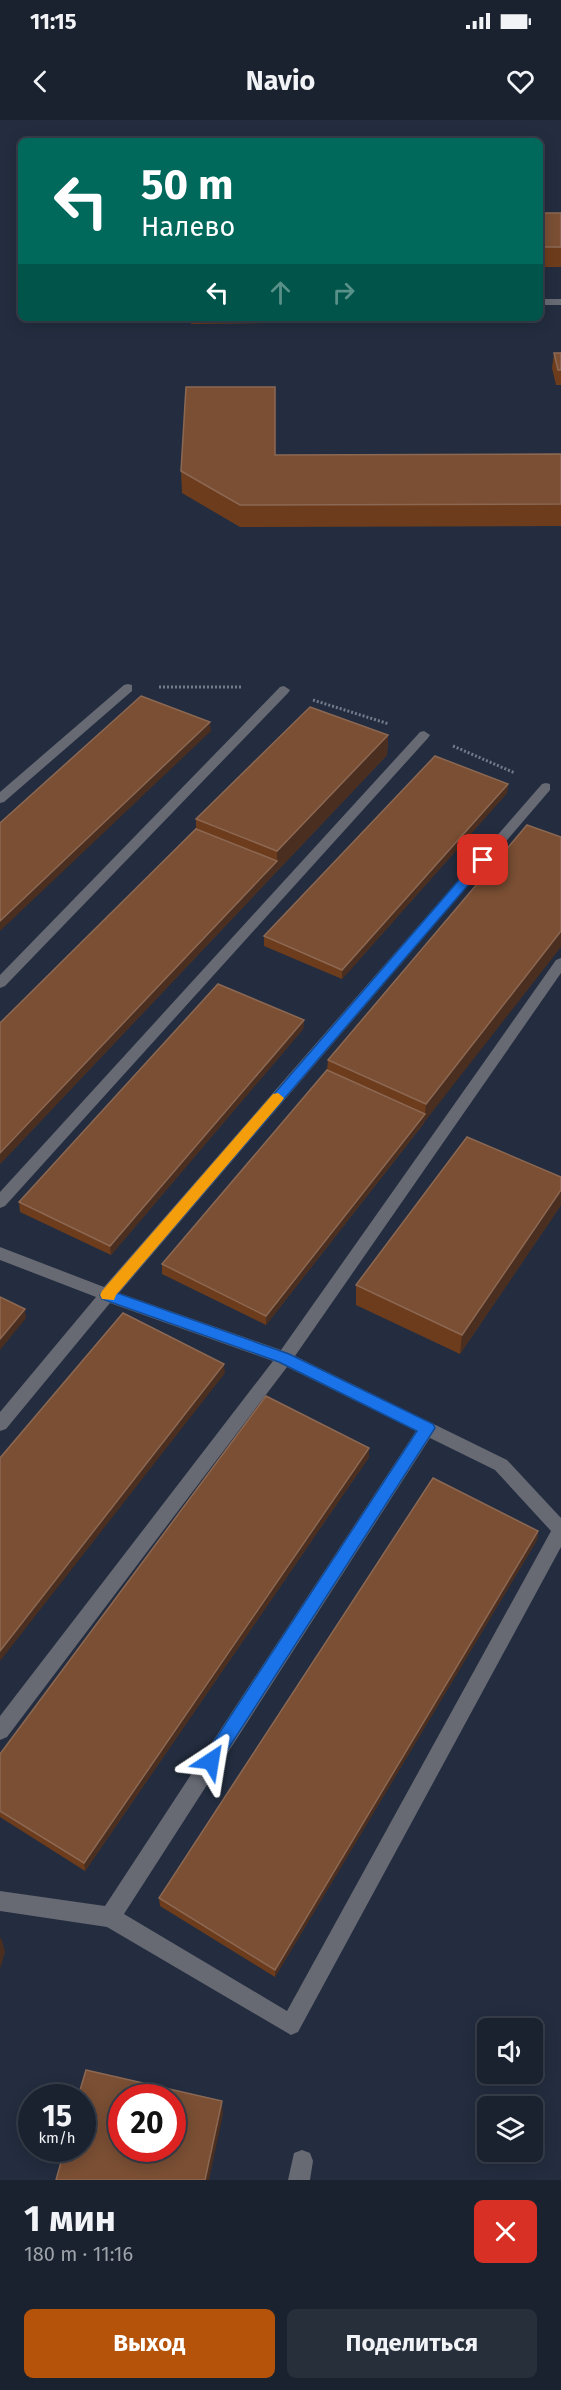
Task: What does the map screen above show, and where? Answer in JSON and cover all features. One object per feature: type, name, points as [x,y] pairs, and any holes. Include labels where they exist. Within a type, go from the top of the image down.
[{"type":"lane","points":[[543,302],[561,302]]},
{"type":"lane","points":[[0,799],[128,688]]},
{"type":"lane","points":[[0,983],[284,690]]},
{"type":"lane","points":[[0,1202],[424,735]]},
{"type":"lane","points":[[0,1424],[107,1295],[546,787]]},
{"type":"lane","points":[[0,1731],[284,1358],[561,963]]},
{"type":"lane","points":[[0,1253],[107,1295],[284,1358],[427,1428],[501,1466],[561,1530],[291,2025],[110,1917],[0,1901]]},
{"type":"lane","points":[[110,1917],[427,1428]]},
{"type":"path","points":[[128,688],[194,686],[284,690],[424,735],[546,787]]},
{"type":"building","points":[[543,213],[561,213],[561,247],[543,247]]},
{"type":"building","points":[[554,353],[561,353],[561,370],[558,370]]},
{"type":"building","points":[[186,387],[275,387],[275,455],[561,454],[561,504],[240,505],[181,471]]},
{"type":"building","points":[[141,696],[210,722],[0,921],[0,823]]},
{"type":"building","points":[[310,707],[388,735],[277,851],[196,819]]},
{"type":"building","points":[[435,756],[508,784],[342,970],[264,936]]},
{"type":"building","points":[[527,825],[561,837],[561,931],[426,1104],[328,1060]]},
{"type":"building","points":[[196,829],[277,861],[0,1153],[0,1023]]},
{"type":"building","points":[[218,984],[304,1020],[110,1246],[19,1202]]},
{"type":"building","points":[[327,1070],[425,1114],[266,1316],[162,1264]]},
{"type":"building","points":[[467,1137],[561,1177],[561,1190],[462,1335],[356,1285]]},
{"type":"building","points":[[0,1297],[25,1309],[0,1339]]},
{"type":"building","points":[[123,1313],[224,1364],[0,1651],[0,1458]]},
{"type":"building","points":[[266,1396],[369,1448],[84,1863],[0,1811],[0,1754]]},
{"type":"building","points":[[433,1478],[538,1531],[275,1970],[159,1898]]},
{"type":"building","points":[[86,2070],[147,2084],[108,2084],[108,2162],[186,2162],[186,2093],[222,2101],[205,2180],[56,2180],[61,2162],[96,2162],[96,2084],[82,2084]]},
{"type":"slow traffic","points":[[109,1296],[107,1295],[278,1098]]},
{"type":"route","points":[[211,1761],[427,1428],[284,1358],[107,1295],[483,860]]}]
